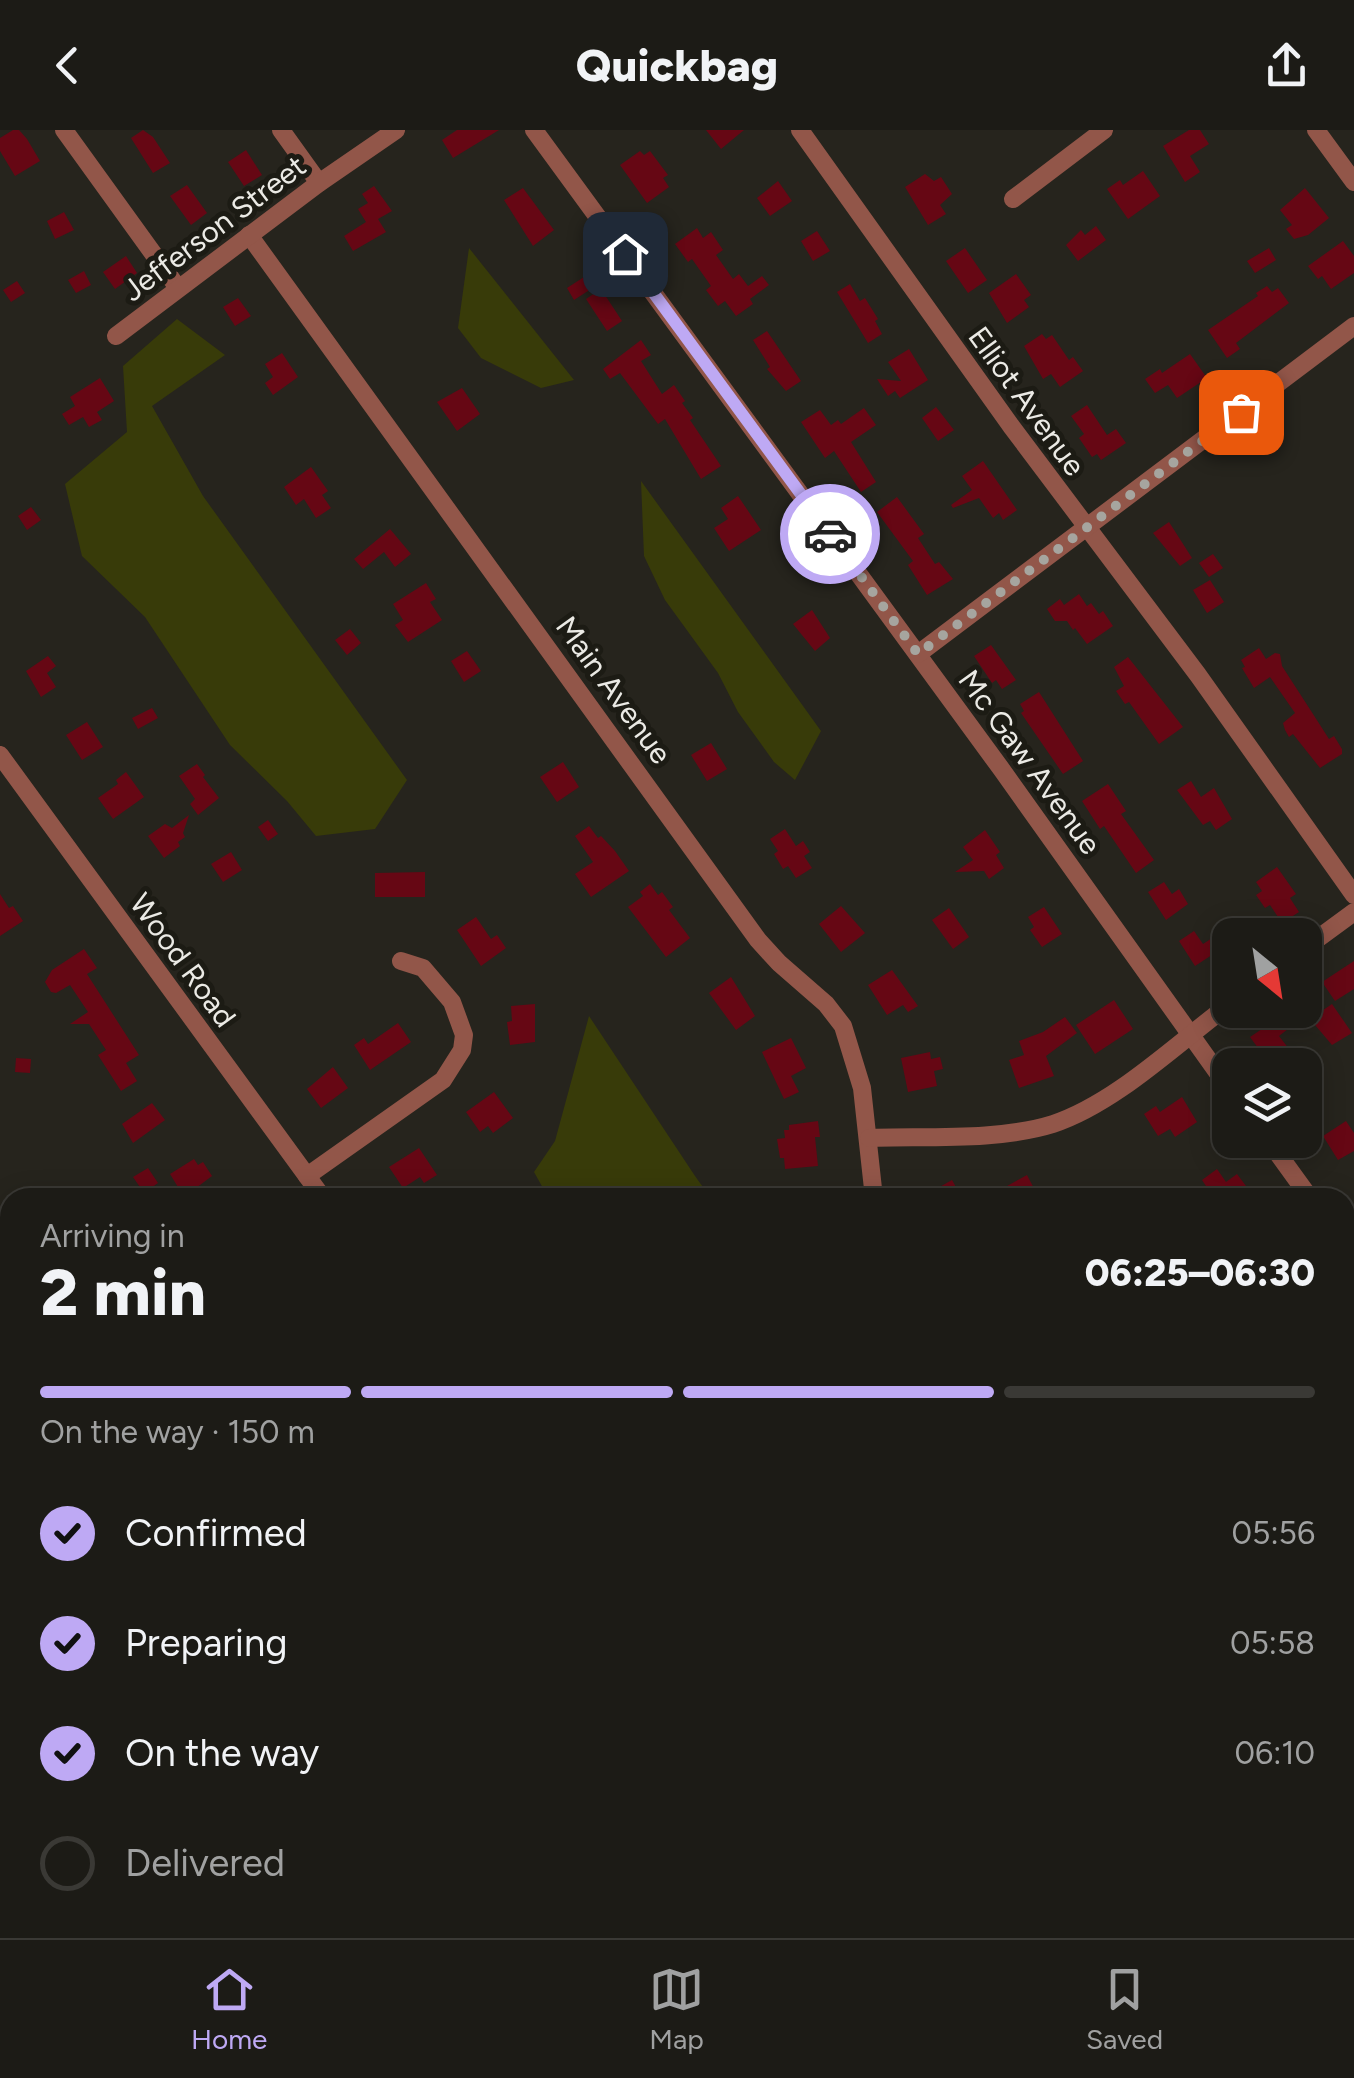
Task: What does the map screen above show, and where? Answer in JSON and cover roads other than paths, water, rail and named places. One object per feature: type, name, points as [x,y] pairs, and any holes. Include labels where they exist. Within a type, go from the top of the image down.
[{"type":"street","points":[[64,130],[178,288]]},
{"type":"street","points":[[280,130],[319,183]]},
{"type":"street","name":"Jefferson Street","points":[[116,336],[396,130]]},
{"type":"street","name":"Mc Gaw Avenue","points":[[534,130],[918,654],[1212,1065]]},
{"type":"street","name":"Elliot Avenue","points":[[800,130],[1086,530],[1198,676],[1354,894]]},
{"type":"street","points":[[1012,198],[1104,130]]},
{"type":"street","points":[[1316,130],[1354,182]]},
{"type":"street","name":"Main Avenue","points":[[249,235],[758,940],[778,963],[826,1004],[843,1026],[862,1088],[873,1188]]},
{"type":"street","points":[[918,654],[1354,326]]},
{"type":"street","name":"Wood Road","points":[[0,755],[316,1188]]},
{"type":"street","points":[[1322,936],[1354,912]]},
{"type":"street","points":[[307,1176],[444,1080],[462,1050],[464,1034],[452,1002],[424,968],[401,962]]},
{"type":"street","points":[[869,1138],[1022,1131],[1050,1125],[1103,1099],[1212,1017]]},
{"type":"street","points":[[1281,1158],[1303,1188]]}]
